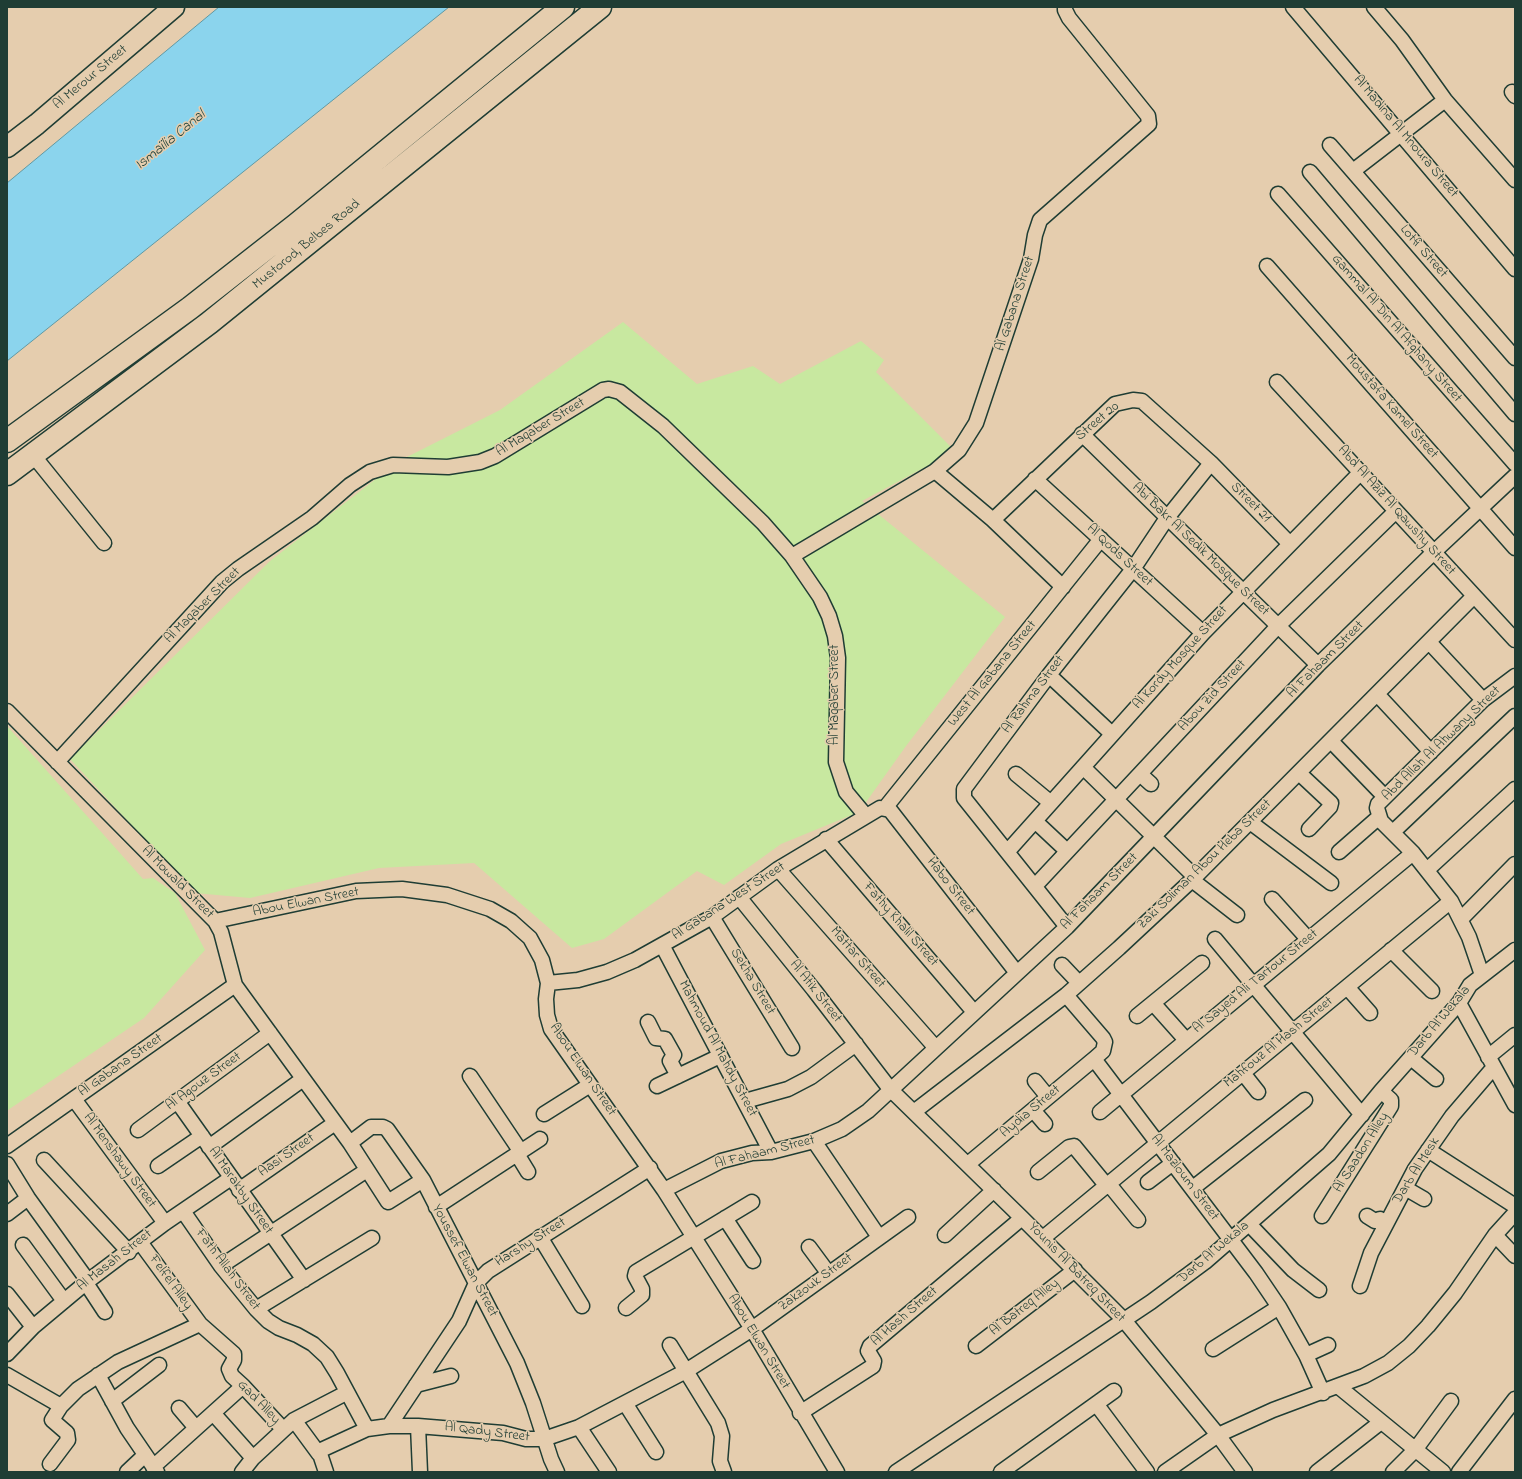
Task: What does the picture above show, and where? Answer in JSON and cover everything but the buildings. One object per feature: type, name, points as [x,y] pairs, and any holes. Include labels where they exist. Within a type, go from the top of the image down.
[{"type":"main road","name":"Al Merour Street","points":[[7,147],[174,7]]},
{"type":"main road","name":"Mustorod, Belbes Road","points":[[7,441],[190,308],[296,226],[563,7]]},
{"type":"main road","name":"Mustorod, Belbes Road","points":[[7,474],[210,323],[600,7]]},
{"type":"street","name":"Al Gabana Street","points":[[792,556],[935,470],[959,450],[976,423],[1031,260],[1035,235],[1040,220],[1149,124],[1148,116],[1068,18],[1065,7]]},
{"type":"street","name":"Al Madina Al Mnoura Street","points":[[1293,7],[1515,269]]},
{"type":"street","points":[[1374,7],[1402,40],[1445,100],[1515,180]]},
{"type":"street","points":[[1353,171],[1445,100]]},
{"type":"street","name":"Lotfi Street","points":[[1330,145],[1515,358]]},
{"type":"street","points":[[1310,172],[1515,414]]},
{"type":"street","name":"Gammal Al Din Al Afghany Street","points":[[1278,194],[1515,464]]},
{"type":"street","name":"Moustafa Kamel Street","points":[[1267,266],[1515,548]]},
{"type":"street","name":"Abd Al Aziz Al Qawshy Street","points":[[1277,382],[1515,640]]},
{"type":"street","name":"Al Maqaber Street","points":[[57,762],[222,582],[238,569],[312,518],[350,484],[370,472],[393,465],[448,467],[485,460],[495,456],[603,390],[609,388],[620,392],[663,426],[763,523],[792,556],[820,597],[829,616],[835,636],[838,658],[836,762],[846,792],[855,805],[866,816]]},
{"type":"street","name":"Street 20","points":[[993,520],[1115,404],[1133,400],[1142,402],[1211,463]]},
{"type":"street","name":"Abi Bakr Al Sedik Mosque Street","points":[[1082,434],[1166,518],[1318,665]]},
{"type":"street","points":[[33,455],[104,543]]},
{"type":"street","name":"Al Rahma Street","points":[[1067,927],[1008,851],[964,798],[964,789],[1049,675],[1133,569],[1166,518],[1211,463]]},
{"type":"street","name":"Street 21","points":[[1211,463],[1290,544]]},
{"type":"street","points":[[935,470],[993,520],[1063,587]]},
{"type":"street","name":"Al Kordy Mosque Street","points":[[1008,851],[1203,633],[1361,472]]},
{"type":"street","points":[[1480,508],[1515,476]]},
{"type":"street","name":"Al Qods Street","points":[[1035,479],[1203,633]]},
{"type":"street","name":"Al Fahaam Street","points":[[664,1190],[721,1161],[752,1153],[771,1152],[814,1141],[842,1128],[868,1111],[935,1047],[1067,927],[1154,838],[1318,665],[1480,508]]},
{"type":"street","name":"Abou Zid Street","points":[[1035,886],[1278,626],[1396,512]]},
{"type":"street","name":"West Al Gabana Street","points":[[882,808],[1101,539]]},
{"type":"street","name":"Zaki Soliman Abou Heba Street","points":[[915,1111],[1066,995],[1119,948],[1194,878],[1474,596]]},
{"type":"street","points":[[1429,642],[1483,700]]},
{"type":"street","points":[[1049,675],[1112,734]]},
{"type":"street","name":"Abd Allah Al Ahwany Street","points":[[1482,975],[1461,919],[1451,901],[1413,853],[1378,817],[1378,804],[1483,700],[1515,676]]},
{"type":"street","points":[[1377,694],[1431,752]]},
{"type":"street","name":"Al Mowald Street","points":[[7,711],[215,921],[221,932],[235,985],[350,1142],[388,1202],[422,1180]]},
{"type":"street","points":[[1393,832],[1515,716]]},
{"type":"street","points":[[1331,741],[1385,797]]},
{"type":"street","points":[[1083,767],[1194,878],[1238,915]]},
{"type":"street","points":[[1299,773],[1331,803],[1330,807],[1309,829]]},
{"type":"street","points":[[1016,774],[1051,804]]},
{"type":"street","points":[[1140,774],[1151,784]]},
{"type":"street","points":[[1427,870],[1515,789]]},
{"type":"street","name":"Al Gabana West Street","points":[[548,983],[578,980],[607,972],[635,960],[712,916],[778,869],[826,839],[882,808]]},
{"type":"street","name":"Habo Street","points":[[882,808],[890,810],[1017,973]]},
{"type":"street","points":[[1339,852],[1378,817]]},
{"type":"street","points":[[1035,821],[1067,851]]},
{"type":"street","points":[[1250,822],[1331,883]]},
{"type":"street","name":"Fathy Khalil Street","points":[[826,839],[974,1012]]},
{"type":"street","name":"Al Sayed Ali Tartour Street","points":[[1100,1112],[1413,853]]},
{"type":"street","points":[[1461,919],[1515,864]]},
{"type":"street","name":"Mattar Street","points":[[778,869],[935,1047]]},
{"type":"street","name":"Abou Elwan Street","points":[[215,921],[356,891],[402,889],[446,896],[490,909],[511,921],[530,938],[542,960],[548,983],[546,999],[547,1015],[551,1029],[650,1168],[752,1329],[800,1413],[837,1472]]},
{"type":"street","name":"Al Atik Street","points":[[739,897],[890,1089]]},
{"type":"street","points":[[1272,899],[1308,939]]},
{"type":"street","name":"Mahfouz Al Hash Street","points":[[1042,1238],[1451,901]]},
{"type":"street","name":"Sekha Street","points":[[712,916],[792,1048]]},
{"type":"street","points":[[1216,939],[1252,985],[1362,1115]]},
{"type":"street","name":"Mahmoud Al Mahdy Street","points":[[662,945],[771,1152]]},
{"type":"street","points":[[1391,950],[1432,992]]},
{"type":"street","name":"Darb Al Wekala","points":[[896,1472],[1179,1283],[1249,1224],[1329,1154],[1381,1091],[1459,1003],[1464,993],[1482,975],[1515,950]]},
{"type":"street","points":[[1137,1016],[1202,963]]},
{"type":"street","points":[[1062,965],[1079,983]]},
{"type":"street","name":"Al Gabana Street","points":[[7,1146],[235,985]]},
{"type":"street","points":[[1347,987],[1370,1013]]},
{"type":"street","points":[[1066,995],[1105,1042],[1103,1051],[1094,1059]]},
{"type":"street","points":[[1153,1003],[1186,1040]]},
{"type":"street","points":[[1459,1003],[1515,1105]]},
{"type":"street","points":[[648,1022],[656,1038],[665,1039],[674,1055],[670,1061],[678,1076]]},
{"type":"street","name":"Al Agouz Street","points":[[138,1130],[270,1033]]},
{"type":"street","name":"Darb Al Mesk","points":[[1360,1286],[1371,1253],[1386,1223],[1428,1150],[1491,1062],[1515,1034]]},
{"type":"street","points":[[745,1101],[788,1089],[811,1077],[856,1044]]},
{"type":"street","points":[[657,1086],[720,1056]]},
{"type":"street","points":[[1411,1058],[1436,1079]]},
{"type":"street","name":"Al Mazloum Street","points":[[1094,1059],[1192,1188],[1279,1307],[1306,1355],[1323,1393]]},
{"type":"street","name":"Aydia Street","points":[[968,1164],[1094,1059]]},
{"type":"street","points":[[1243,1073],[1258,1092]]},
{"type":"street","points":[[470,1076],[519,1153],[528,1172]]},
{"type":"street","points":[[158,1166],[205,1141],[303,1079]]},
{"type":"street","points":[[1035,1081],[1048,1097]]},
{"type":"street","points":[[544,1114],[590,1084]]},
{"type":"street","name":"Younis Al Batreq Street","points":[[890,1089],[915,1111],[1123,1319],[1218,1435],[1244,1472]]},
{"type":"street","name":"Al Saadon Alley","points":[[1322,1216],[1391,1106],[1391,1100],[1381,1091]]},
{"type":"street","name":"Al Menshawy Street","points":[[74,1099],[165,1223]]},
{"type":"street","points":[[1192,1188],[1305,1100]]},
{"type":"street","name":"Al Marakby Street","points":[[177,1101],[304,1280]]},
{"type":"street","points":[[1033,1110],[1045,1124]]},
{"type":"street","name":"Aasi Street","points":[[235,1184],[335,1123]]},
{"type":"street","name":"Youssef Elwan Street","points":[[350,1142],[371,1127],[383,1127],[387,1129],[422,1180],[517,1363],[533,1403],[544,1439],[558,1472]]},
{"type":"street","points":[[436,1207],[540,1139]]},
{"type":"street","points":[[814,1141],[880,1237]]},
{"type":"street","points":[[1038,1172],[1069,1147],[1074,1146],[1138,1220]]},
{"type":"street","points":[[1428,1150],[1515,1206]]},
{"type":"street","points":[[44,1160],[129,1252]]},
{"type":"street","points":[[1148,1182],[1173,1163]]},
{"type":"street","points":[[7,1164],[28,1198],[87,1282],[105,1312]]},
{"type":"street","name":"Harshy Street","points":[[389,1426],[459,1322],[476,1283],[488,1271],[650,1168]]},
{"type":"street","points":[[221,1266],[367,1170]]},
{"type":"street","name":"Al Masah Street","points":[[7,1354],[33,1327],[64,1301],[165,1223],[183,1211],[235,1184]]},
{"type":"street","points":[[1405,1188],[1424,1199]]},
{"type":"street","points":[[945,1235],[994,1190]]},
{"type":"street","points":[[7,1214],[28,1198]]},
{"type":"street","points":[[626,1308],[642,1295],[642,1289],[634,1276],[636,1272],[752,1202]]},
{"type":"street","name":"Fath Allah Street","points":[[183,1211],[221,1266],[256,1310],[268,1321],[280,1328],[297,1334],[314,1344],[327,1358],[337,1373],[346,1393],[367,1429]]},
{"type":"street","points":[[1165,1472],[1218,1435],[1273,1410],[1339,1387],[1370,1373],[1388,1362],[1409,1346],[1428,1326],[1455,1293],[1495,1235],[1515,1213]]},
{"type":"street","points":[[1367,1216],[1375,1222],[1380,1218],[1386,1223]]},
{"type":"street","name":"Zakzouk Street","points":[[752,1329],[908,1217]]},
{"type":"street","points":[[725,1218],[753,1261]]},
{"type":"street","name":"Al Hash Street","points":[[800,1413],[873,1366],[874,1361],[868,1351],[870,1346],[1022,1218]]},
{"type":"street","points":[[1249,1224],[1293,1270],[1319,1290]]},
{"type":"street","points":[[1495,1235],[1515,1256]]},
{"type":"street","points":[[540,1237],[582,1306]]},
{"type":"street","points":[[256,1310],[372,1238]]},
{"type":"street","name":"Felfel Alley","points":[[140,1242],[200,1324]]},
{"type":"street","points":[[23,1245],[64,1301]]},
{"type":"street","points":[[809,1246],[829,1274]]},
{"type":"street","name":"Al Batreq Alley","points":[[976,1346],[1074,1270]]},
{"type":"street","points":[[7,1294],[33,1327]]},
{"type":"street","points":[[1213,1349],[1279,1307]]},
{"type":"street","points":[[50,1464],[68,1440],[67,1433],[52,1420],[61,1406],[78,1389],[138,1351],[200,1324]]},
{"type":"street","name":"Gad Alley","points":[[200,1324],[234,1354],[234,1360],[230,1366],[230,1374],[319,1453],[326,1472]]},
{"type":"street","name":"Al Qady Street","points":[[319,1453],[367,1429],[389,1426],[418,1426],[503,1433],[526,1439],[544,1439],[578,1427],[686,1371],[752,1329]]},
{"type":"street","points":[[670,1345],[709,1407],[720,1429],[722,1436],[719,1452],[719,1469]]},
{"type":"street","points":[[1306,1355],[1328,1345]]},
{"type":"street","points":[[112,1401],[159,1365]]},
{"type":"street","points":[[7,1375],[61,1406]]},
{"type":"street","points":[[98,1375],[112,1401],[155,1469],[196,1428],[243,1386]]},
{"type":"street","points":[[416,1385],[451,1376]]},
{"type":"street","points":[[1339,1387],[1443,1472]]},
{"type":"street","points":[[1001,1472],[1097,1405],[1114,1391]]},
{"type":"street","points":[[242,1472],[253,1458],[288,1424],[346,1393]]},
{"type":"street","points":[[1460,1472],[1515,1399]]},
{"type":"street","points":[[1393,1472],[1415,1450],[1451,1400]]},
{"type":"street","points":[[625,1403],[656,1452]]},
{"type":"street","points":[[1097,1405],[1147,1472]]},
{"type":"street","points":[[179,1408],[196,1428]]},
{"type":"street","points":[[213,1413],[253,1458]]},
{"type":"street","points":[[1317,1472],[1381,1422]]},
{"type":"street","points":[[418,1426],[420,1472]]},
{"type":"street","points":[[578,1427],[609,1472]]},
{"type":"street","points":[[127,1472],[145,1455]]},
{"type":"green space","points":[[623,322],[697,384],[753,366],[780,384],[861,341],[884,360],[876,372],[955,451],[862,501],[1005,617],[906,746],[859,812],[781,844],[724,885],[697,871],[604,939],[572,948],[474,863],[379,868],[250,898],[195,893],[70,759],[270,561],[399,461],[500,410]]},
{"type":"green space","points":[[7,726],[143,879],[153,878],[175,893],[205,950],[144,1018],[8,1110]]},
{"type":"water","name":"Ismaïlia Canal","points":[[219,7],[449,7],[7,361],[7,183]]}]
